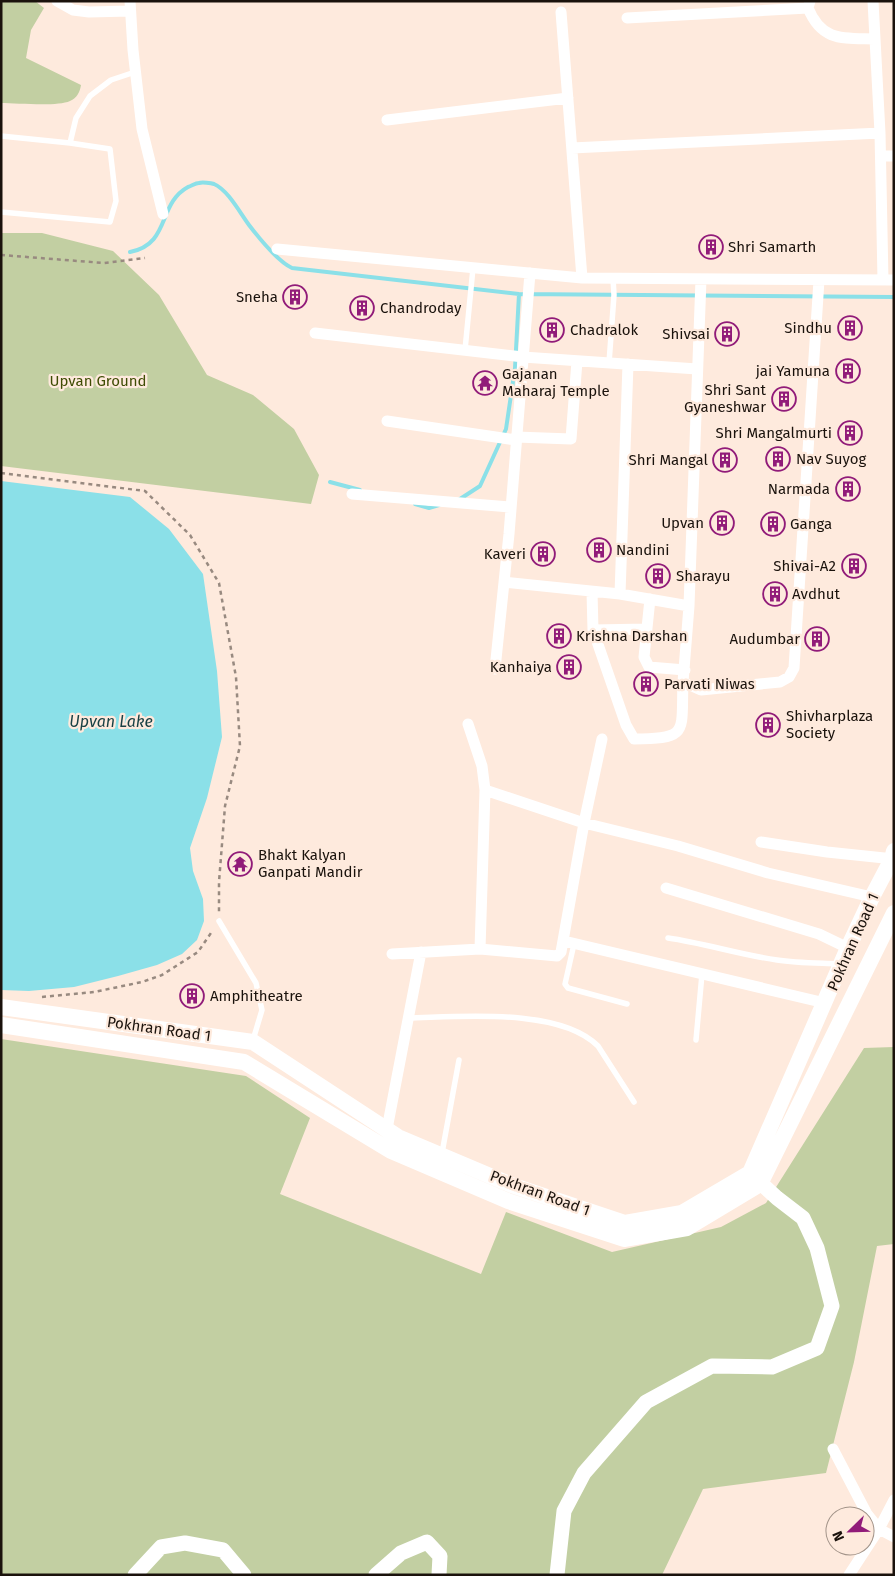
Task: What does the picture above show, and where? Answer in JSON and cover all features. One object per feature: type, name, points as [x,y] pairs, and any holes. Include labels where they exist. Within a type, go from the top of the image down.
[{"type":"main road","name":"Pokhran Road 1","points":[[1,1007],[253,1042],[398,1137],[514,1186],[625,1223],[682,1212],[755,1178],[848,948],[893,856]]},
{"type":"main road","name":"Pokhran Road 1","points":[[1,1025],[244,1062],[391,1151],[508,1201],[624,1239],[687,1228],[755,1178],[894,912]]},
{"type":"main road","points":[[244,1062],[253,1042]]},
{"type":"street","points":[[57,1],[73,10],[89,12],[130,6],[142,129],[163,214]]},
{"type":"street","points":[[277,249],[582,278],[888,280],[873,1]]},
{"type":"street","points":[[627,18],[809,5],[817,24],[831,35],[842,38],[875,39]]},
{"type":"street","points":[[561,12],[582,278]]},
{"type":"street","points":[[387,120],[568,98]]},
{"type":"street","points":[[572,148],[880,133]]},
{"type":"street","points":[[880,156],[894,156]]},
{"type":"street","points":[[495,669],[530,274]]},
{"type":"street","points":[[592,592],[593,630],[626,725],[634,739],[661,739],[676,734],[681,728],[689,606],[701,279]]},
{"type":"street","points":[[683,682],[701,690],[780,682],[789,677],[794,668],[819,280]]},
{"type":"street","points":[[315,333],[523,357],[697,369]]},
{"type":"street","points":[[387,421],[516,438],[571,440],[577,360]]},
{"type":"street","points":[[620,594],[628,364]]},
{"type":"street","points":[[352,494],[510,507]]},
{"type":"street","points":[[504,582],[620,594],[689,606]]},
{"type":"street","points":[[650,599],[644,657],[649,667],[685,670]]},
{"type":"street","points":[[593,630],[647,629]]},
{"type":"street","points":[[468,724],[482,766],[485,790],[480,950]]},
{"type":"street","points":[[392,954],[480,950],[557,956],[561,952],[569,943],[584,823],[602,739]]},
{"type":"street","points":[[485,790],[584,823],[678,846],[768,873],[872,897]]},
{"type":"street","points":[[760,842],[827,852],[893,856]]},
{"type":"street","points":[[666,888],[819,934],[848,948]]},
{"type":"street","points":[[569,943],[825,1003]]},
{"type":"street","points":[[386,1129],[420,952]]},
{"type":"street","points":[[557,1575],[564,1511],[584,1474],[646,1402],[712,1366],[772,1367],[817,1348],[832,1306],[817,1248],[803,1218],[755,1178]]},
{"type":"street","points":[[833,1449],[867,1514],[879,1529],[894,1537]]},
{"type":"street","points":[[849,1575],[879,1529],[894,1500]]},
{"type":"street","points":[[376,1575],[401,1553],[427,1542],[440,1556],[439,1575]]},
{"type":"street","points":[[135,1575],[161,1546],[185,1543],[223,1550],[244,1575]]},
{"type":"lane","points":[[70,143],[76,118],[90,96],[111,80],[135,72]]},
{"type":"lane","points":[[1,136],[110,149],[116,201],[110,222],[1,212]]},
{"type":"lane","points":[[465,350],[473,268]]},
{"type":"lane","points":[[609,363],[614,294],[613,278]]},
{"type":"lane","points":[[219,921],[256,983],[262,1010],[253,1042]]},
{"type":"lane","points":[[668,938],[775,959],[803,963],[842,964]]},
{"type":"lane","points":[[569,943],[565,984],[568,988],[628,1004]]},
{"type":"lane","points":[[696,1040],[702,974]]},
{"type":"lane","points":[[408,1018],[514,1017],[574,1030],[592,1039],[598,1046],[634,1102]]},
{"type":"lane","points":[[442,1155],[459,1060]]},
{"type":"path","points":[[1,255],[104,263],[145,258]]},
{"type":"path","points":[[1,473],[145,491],[190,535],[219,583],[236,677],[240,746],[224,806],[219,882],[219,921],[198,952],[162,975],[142,982],[94,992],[40,997]]},
{"type":"green space","points":[[1,1],[35,1],[44,8],[31,30],[26,58],[81,85],[75,98],[56,104],[1,103]]},
{"type":"green space","name":"Upvan Ground","points":[[1,233],[42,233],[113,251],[159,295],[207,375],[253,395],[294,429],[319,475],[311,504],[1,466]]},
{"type":"green space","points":[[1,1039],[246,1076],[310,1118],[280,1194],[481,1274],[506,1212],[612,1252],[721,1227],[766,1203],[864,1048],[894,1047],[894,1244],[877,1246],[854,1362],[826,1473],[703,1489],[662,1575],[1,1575]]},
{"type":"water","name":"Upvan Lake","points":[[1,481],[130,497],[169,529],[203,574],[217,671],[222,737],[207,798],[190,848],[193,871],[203,899],[204,921],[197,940],[182,954],[157,965],[74,987],[29,991],[1,990]]},
{"type":"waterway","points":[[130,252],[143,248],[152,241],[178,194],[196,183],[204,183],[214,184],[224,191],[274,255],[292,268],[519,294],[894,297]]},
{"type":"waterway","points":[[460,499],[480,486],[506,429],[515,368],[519,294]]},
{"type":"waterway","points":[[330,482],[360,490]]},
{"type":"waterway","points":[[415,504],[429,508],[439,505]]},
{"type":"place","name":"Shri Samarth","points":[[711,247]]},
{"type":"place","name":"Sneha","points":[[295,297]]},
{"type":"place","name":"Chandroday","points":[[362,308]]},
{"type":"place","name":"Sindhu","points":[[850,328]]},
{"type":"place","name":"Chadralok","points":[[552,330]]},
{"type":"place","name":"Shivsai","points":[[727,334]]},
{"type":"place","name":"jai Yamuna","points":[[848,371]]},
{"type":"place","name":"Gajanan Maharaj Temple","points":[[485,383]]},
{"type":"place","name":"Shri Sant Gyaneshwar","points":[[784,399]]},
{"type":"place","name":"Shri Mangalmurti","points":[[850,433]]},
{"type":"place","name":"Nav Suyog","points":[[778,459]]},
{"type":"place","name":"Shri Mangal","points":[[725,460]]},
{"type":"place","name":"Narmada","points":[[848,489]]},
{"type":"place","name":"Upvan","points":[[722,523]]},
{"type":"place","name":"Ganga","points":[[773,524]]},
{"type":"place","name":"Nandini","points":[[599,550]]},
{"type":"place","name":"Kaveri","points":[[543,554]]},
{"type":"place","name":"Shivai-A2","points":[[854,566]]},
{"type":"place","name":"Sharayu","points":[[658,576]]},
{"type":"place","name":"Avdhut","points":[[775,594]]},
{"type":"place","name":"Krishna Darshan","points":[[559,636]]},
{"type":"place","name":"Audumbar","points":[[817,639]]},
{"type":"place","name":"Kanhaiya","points":[[569,667]]},
{"type":"place","name":"Parvati Niwas","points":[[646,684]]},
{"type":"place","name":"Shivharplaza Society","points":[[768,725]]},
{"type":"place","name":"Bhakt Kalyan Ganpati Mandir","points":[[240,864]]},
{"type":"place","name":"Amphitheatre","points":[[192,996]]}]
